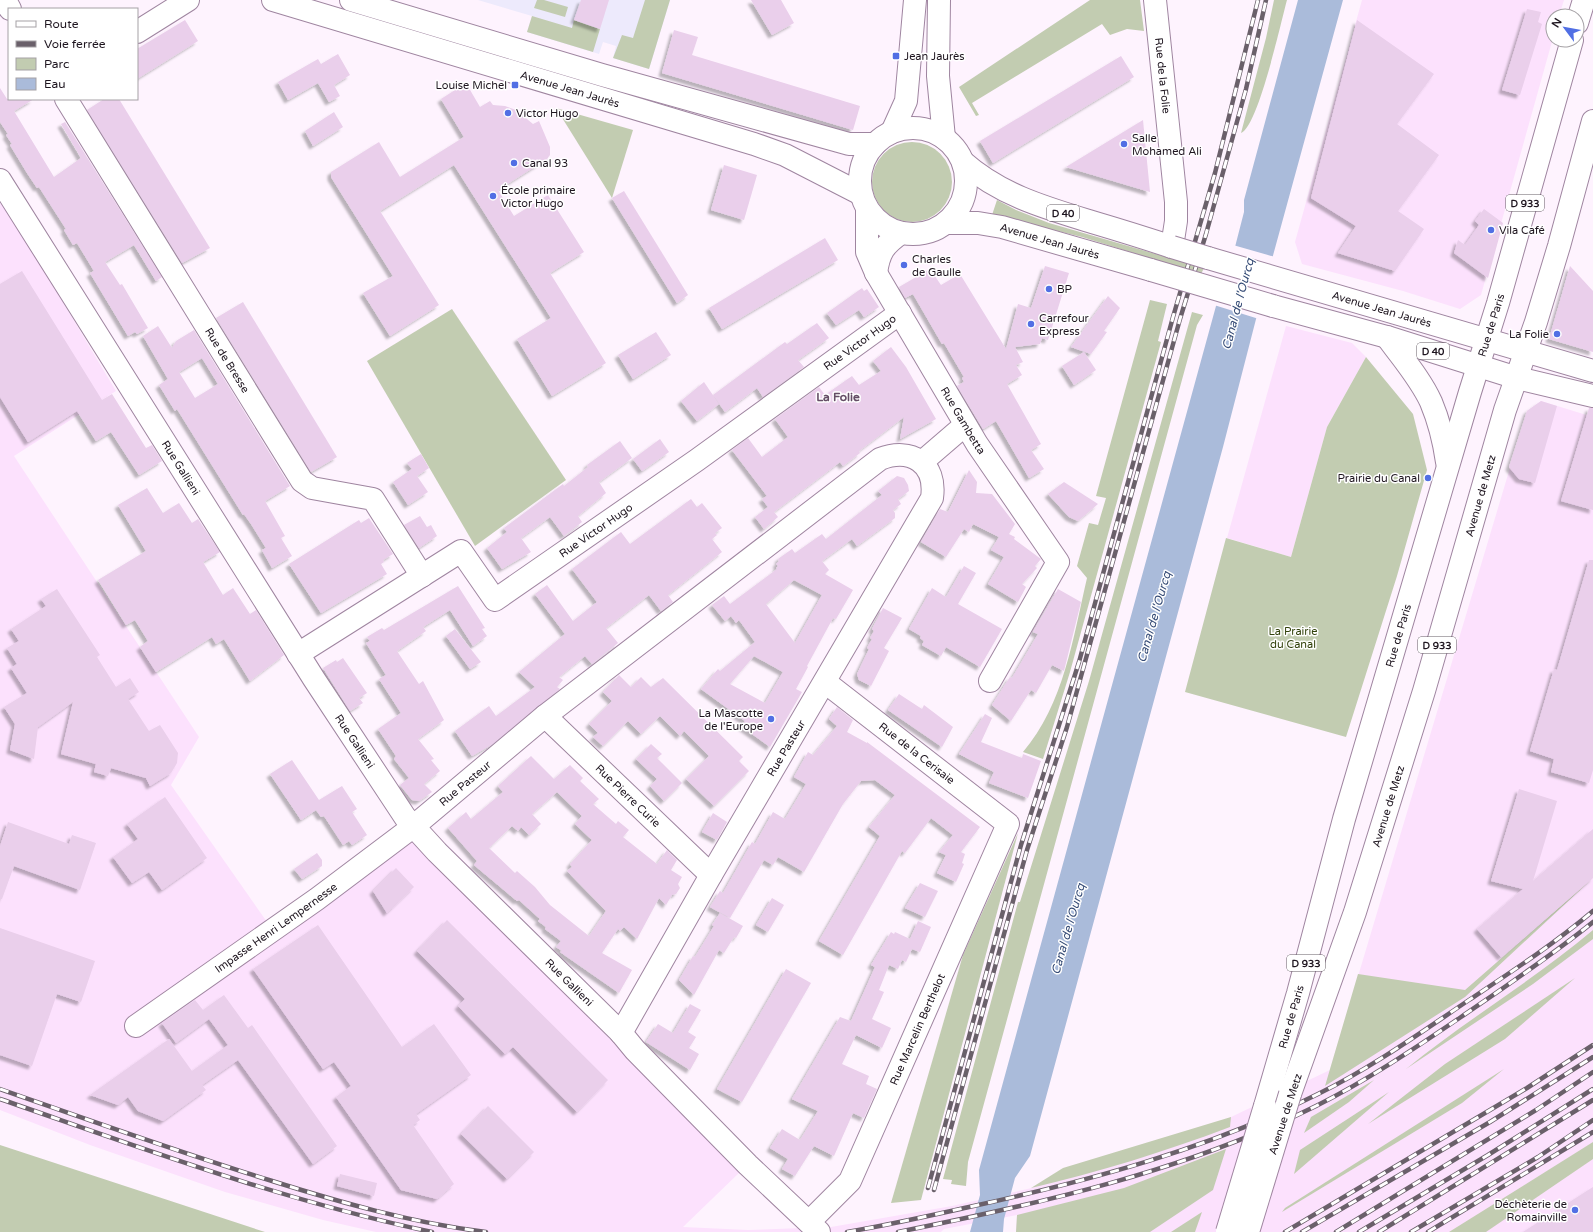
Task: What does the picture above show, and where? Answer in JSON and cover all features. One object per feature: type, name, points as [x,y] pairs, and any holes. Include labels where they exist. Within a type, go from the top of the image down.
[{"type":"street","points":[[138,31],[188,0]]},
{"type":"street","name":"Avenue Jean Jaurès","points":[[273,0],[754,144],[785,155],[864,201]]},
{"type":"street","name":"Avenue Jean Jaurès","points":[[351,0],[609,77],[849,144],[875,144]]},
{"type":"street","points":[[892,132],[906,101],[915,0]]},
{"type":"street","points":[[939,0],[938,76],[944,138]]},
{"type":"street","name":"Rue de la Folie","points":[[1155,0],[1176,202],[1176,221],[1172,247]]},
{"type":"street","name":"Rue de Paris","points":[[1227,1232],[1298,993],[1344,819],[1485,340],[1498,303],[1570,48]]},
{"type":"street","name":"Rue de Bresse","points":[[67,100],[302,481],[312,488],[373,499],[422,576]]},
{"type":"street","name":"D 933","points":[[1516,378],[1559,246],[1593,120]]},
{"type":"street","points":[[864,201],[885,227],[901,234],[925,233],[946,223],[959,208],[964,195],[966,181],[963,162],[952,145],[944,138],[936,133],[919,128],[901,129],[892,132],[875,144],[863,162],[859,183],[864,201],[867,252],[876,273]]},
{"type":"street","name":"D 40","points":[[963,162],[976,174],[1021,199],[1048,209],[1172,247]]},
{"type":"street","name":"Rue Gallieni","points":[[0,180],[298,654],[405,817],[437,852],[621,1033],[635,1050],[743,1160],[814,1227]]},
{"type":"street","name":"Avenue Jean Jaurès","points":[[946,223],[978,223],[1002,227],[1273,306],[1387,337]]},
{"type":"street","points":[[876,273],[878,261],[884,248],[901,234]]},
{"type":"street","name":"Avenue Jean Jaurès","points":[[1172,247],[1485,340]]},
{"type":"street","name":"Rue Gambetta","points":[[876,273],[965,425],[1058,562],[990,681]]},
{"type":"street","name":"Rue Victor Hugo","points":[[298,654],[461,551],[495,600],[697,460],[900,313]]},
{"type":"street","points":[[1387,337],[1412,370],[1431,402],[1441,430],[1448,466]]},
{"type":"street","name":"D 40","points":[[1387,337],[1516,378],[1593,396]]},
{"type":"street","name":"D 40","points":[[1485,340],[1593,371]]},
{"type":"street","name":"Avenue de Metz","points":[[1248,1232],[1290,1094],[1355,912],[1424,691],[1505,410],[1516,378]]},
{"type":"street","points":[[922,462],[965,425]]},
{"type":"street","name":"Rue Pasteur","points":[[414,826],[545,716],[880,459],[898,454],[912,457],[922,462],[930,473],[933,490],[932,498],[711,875],[621,1033]]},
{"type":"street","name":"Rue de la Cerisaie","points":[[825,682],[1008,824]]},
{"type":"street","name":"Rue Pierre Curie","points":[[545,716],[711,875]]},
{"type":"street","name":"Rue Marcelin Berthelot","points":[[814,1227],[850,1181],[1008,824]]},
{"type":"street","name":"Impasse Henri Lempernesse","points":[[136,1026],[317,899],[414,826]]},
{"type":"shaded area","points":[[478,0],[670,0],[649,69],[613,58],[616,46],[603,42],[599,54],[527,32],[532,16]]},
{"type":"shaded area","points":[[1362,0],[1564,0],[1562,8],[1545,8],[1545,48],[1550,48],[1481,295],[1460,309],[1403,291],[1302,264],[1295,242]]},
{"type":"shaded area","points":[[3,202],[116,391],[14,456],[199,737],[171,785],[267,922],[400,828],[741,1171],[683,1227],[748,1230],[831,1227],[952,1206],[1032,1188],[1052,1176],[1210,1127],[1330,1070],[1527,411],[1541,401],[1593,417],[1593,1232],[1016,1232],[1017,1215],[944,1229],[941,1232],[376,1232],[323,1220],[225,1192],[90,1145],[0,1110],[0,204]]},
{"type":"shaded area","points":[[1286,326],[1352,343],[1366,357],[1327,427],[1291,557],[1227,538]]},
{"type":"green space","points":[[537,0],[544,0],[568,7],[565,17],[534,8]]},
{"type":"green space","points":[[645,0],[670,0],[649,69],[613,58],[622,35],[633,38]]},
{"type":"green space","points":[[1090,0],[1140,0],[1144,31],[1127,29],[1110,35],[1102,24],[972,103],[979,115],[976,116],[959,87]]},
{"type":"green space","points":[[1274,0],[1287,0],[1268,72],[1255,113],[1248,126],[1241,133],[1266,38]]},
{"type":"green space","points":[[532,16],[572,28],[574,20],[600,29],[593,52],[527,32]]},
{"type":"green space","points":[[556,108],[633,130],[612,198]]},
{"type":"green space","points":[[912,142],[927,145],[940,154],[949,167],[952,182],[949,197],[940,210],[927,219],[912,222],[897,219],[884,210],[875,197],[872,182],[875,167],[884,154],[897,145]]},
{"type":"green space","points":[[997,200],[1016,210],[1049,223],[1204,268],[1201,274],[1082,237],[992,215]]},
{"type":"green space","points":[[1150,300],[1167,304],[1158,341],[1161,342],[1070,672],[1043,759],[1023,752],[1037,733],[1048,713],[1058,692],[1065,670],[1087,578],[1077,566],[1089,523],[1098,525],[1106,498],[1096,496]]},
{"type":"green space","points":[[452,309],[566,480],[475,546],[367,361]]},
{"type":"green space","points":[[1192,312],[1203,315],[1197,325],[968,1162],[966,1186],[951,1184],[952,1180],[943,1179],[1018,902],[1020,902],[1089,681]]},
{"type":"green space","name":"La Prairie du Canal","points":[[1366,357],[1413,414],[1427,470],[1397,576],[1346,737],[1185,692],[1226,538],[1291,557],[1327,427]]},
{"type":"green space","points":[[1018,833],[921,1200],[891,1203],[963,955]]},
{"type":"green space","points":[[1593,878],[1465,997],[1325,1086],[1358,974],[1465,990]]},
{"type":"green space","points":[[1593,930],[1593,939],[1533,984],[1406,1069],[1547,966]]},
{"type":"green space","points":[[1575,978],[1505,1039],[1368,1124],[1445,1064]]},
{"type":"green space","points":[[1504,1069],[1462,1103],[1282,1212],[1285,1208]]},
{"type":"green space","points":[[1374,1080],[1349,1102],[1304,1133],[1311,1117]]},
{"type":"green space","points":[[1389,1092],[1294,1174],[1300,1150]]},
{"type":"green space","points":[[1231,1117],[1230,1127],[1205,1136],[1106,1168],[1031,1188],[1063,1168]]},
{"type":"green space","points":[[1593,1142],[1593,1159],[1486,1232],[1449,1232]]},
{"type":"green space","points":[[0,1145],[265,1232],[0,1232]]},
{"type":"green space","points":[[1226,1149],[1213,1190],[1150,1232],[1016,1232],[1017,1215],[1124,1188]]},
{"type":"green space","points":[[1202,1212],[1195,1232],[1171,1232]]},
{"type":"water","name":"Canal de l'Ourcq","points":[[1298,0],[1343,0],[1030,1156],[1015,1178],[1004,1219],[1003,1232],[970,1232],[980,1195],[979,1170],[1216,306],[1226,282],[1244,212],[1244,200]]},
{"type":"pier","points":[[1233,245],[1275,257],[1259,319],[1214,305],[1224,281]]},
{"type":"building","points":[[581,0],[609,0],[600,29],[574,20]]},
{"type":"building","points":[[751,0],[781,0],[794,23],[772,35]]},
{"type":"building","points":[[1527,9],[1541,12],[1538,22],[1542,24],[1520,95],[1502,90]]},
{"type":"building","points":[[185,20],[198,41],[138,78],[138,48]]},
{"type":"building","points":[[1357,20],[1434,74],[1397,124],[1439,155],[1398,211],[1424,229],[1395,271],[1338,253],[1356,226],[1311,198]]},
{"type":"building","points":[[674,30],[698,37],[692,55],[860,106],[853,130],[662,73]]},
{"type":"building","points":[[338,54],[350,75],[334,85],[340,96],[329,102],[318,83],[288,100],[278,82],[318,59],[321,64]]},
{"type":"building","points":[[1121,56],[1134,77],[993,163],[980,141]]},
{"type":"building","points":[[466,83],[480,107],[490,101],[493,105],[505,106],[516,110],[533,124],[539,121],[550,147],[550,155],[547,159],[498,190],[514,216],[548,195],[584,252],[550,273],[606,363],[552,396],[517,339],[551,318],[454,165],[380,211],[439,305],[390,336],[363,293],[393,276],[331,177],[331,172],[379,142],[400,177],[464,137],[441,99]]},
{"type":"building","points":[[0,88],[8,100],[32,100],[14,111],[54,177],[81,158],[61,124],[65,122],[162,277],[156,281],[134,245],[105,262],[120,285],[122,284],[148,328],[137,334],[135,332],[128,336],[90,273],[94,271],[77,243],[73,245],[64,230],[66,229],[39,187],[37,188],[27,173],[10,145],[12,144],[6,135],[8,134],[0,122]]},
{"type":"building","points":[[102,100],[120,100],[210,248],[182,263],[87,110]]},
{"type":"building","points":[[334,112],[343,127],[313,146],[305,131]]},
{"type":"building","name":"Salle Mohamed Ali","points":[[1143,120],[1150,192],[1066,167]]},
{"type":"building","points":[[724,165],[757,175],[744,220],[711,210]]},
{"type":"building","points":[[624,191],[688,295],[677,303],[612,198]]},
{"type":"building","points":[[1484,209],[1503,223],[1488,278],[1454,253],[1458,240],[1465,245],[1479,225],[1475,221]]},
{"type":"building","points":[[825,238],[838,260],[722,329],[709,308]]},
{"type":"building","points":[[1045,266],[1069,273],[1048,340],[1042,338],[1040,344],[1015,347],[1023,362],[1016,365],[1022,375],[1007,384],[1041,444],[1031,450],[1044,469],[1029,478],[996,421],[983,429],[957,386],[964,382],[962,378],[964,377],[944,343],[942,344],[913,294],[905,298],[899,287],[930,269],[941,285],[960,274],[1006,349],[1018,304],[1031,308]]},
{"type":"building","points":[[1570,266],[1593,291],[1593,352],[1549,339]]},
{"type":"building","points":[[22,271],[102,400],[112,394],[146,448],[152,445],[162,461],[139,475],[111,432],[96,441],[77,411],[28,442],[0,397],[0,284]]},
{"type":"building","points":[[862,288],[864,291],[867,289],[879,307],[864,317],[859,310],[836,325],[827,313]]},
{"type":"building","points":[[1108,296],[1120,308],[1104,331],[1107,332],[1091,354],[1071,347]]},
{"type":"building","points":[[243,302],[337,457],[311,472],[216,318]]},
{"type":"building","points":[[817,323],[829,338],[798,360],[804,367],[763,397],[757,388],[725,412],[713,395],[785,342],[787,344]]},
{"type":"building","points":[[158,326],[172,348],[176,341],[194,330],[290,486],[265,501],[285,536],[281,538],[292,556],[272,568],[262,550],[266,548],[251,524],[244,514],[243,515],[177,409],[175,411],[159,385],[168,379],[143,336]],"holes":[[[202,358],[218,384],[195,398],[179,372]]]},
{"type":"building","points":[[656,332],[671,355],[633,379],[618,355]]},
{"type":"building","points":[[891,347],[906,367],[936,419],[900,439],[904,417],[859,451],[860,453],[843,466],[840,462],[774,512],[778,517],[764,529],[755,517],[768,507],[762,499],[767,496],[732,450],[748,438],[762,457],[788,437],[775,419],[819,387],[825,395],[852,376],[859,385],[881,371],[873,361]]},
{"type":"building","points":[[1084,352],[1096,370],[1074,385],[1062,366]]},
{"type":"building","points":[[704,382],[719,404],[697,421],[681,401]]},
{"type":"building","points":[[1541,401],[1557,406],[1535,483],[1519,479],[1509,467],[1527,411]]},
{"type":"building","points":[[1589,408],[1593,408],[1593,510],[1561,501]]},
{"type":"building","points":[[660,439],[669,452],[642,471],[633,459]]},
{"type":"building","points":[[620,441],[632,458],[599,482],[606,493],[578,516],[582,522],[564,536],[550,517],[521,538],[531,552],[502,569],[487,548],[507,532],[504,528],[563,484],[564,486],[588,467],[587,465]]},
{"type":"building","points":[[421,454],[429,468],[417,476],[428,492],[408,505],[393,482],[412,469],[407,463]]},
{"type":"building","points":[[969,470],[977,482],[976,493],[992,494],[1015,524],[1009,534],[1015,537],[1014,539],[1041,559],[1035,566],[1037,568],[1022,584],[1026,587],[1018,602],[988,584],[1004,557],[991,550],[999,537],[973,524],[969,532],[964,529],[946,557],[921,542],[940,509],[948,512]]},
{"type":"building","points":[[897,476],[904,478],[908,485],[909,491],[898,499],[901,504],[893,510],[895,513],[895,518],[857,546],[852,539],[822,561],[829,570],[825,574],[853,590],[836,619],[833,618],[807,666],[808,667],[796,689],[802,692],[770,747],[741,726],[745,721],[701,689],[718,669],[720,671],[755,642],[739,620],[736,623],[731,616],[725,621],[712,605],[724,596],[730,604],[777,569],[776,568],[778,566],[776,564],[779,561],[778,559],[792,549],[795,553],[822,534],[826,539],[882,495],[878,491]],"holes":[[[794,580],[822,595],[795,643],[766,604]],[[754,656],[783,672],[765,703],[730,684]]]},
{"type":"building","points":[[1064,482],[1098,504],[1078,521],[1069,517],[1048,494]]},
{"type":"building","points":[[147,488],[163,513],[179,503],[192,523],[198,519],[220,552],[203,562],[223,595],[233,588],[250,614],[256,610],[284,655],[250,681],[224,639],[216,644],[212,637],[156,672],[140,647],[148,641],[135,620],[126,625],[98,580],[146,551],[118,505]]},
{"type":"building","points":[[691,499],[697,507],[702,503],[722,528],[715,533],[717,535],[712,539],[722,552],[668,595],[673,602],[661,611],[649,595],[606,628],[618,643],[592,664],[585,656],[559,677],[563,680],[557,687],[560,689],[493,744],[472,756],[455,731],[489,706],[496,716],[535,687],[519,672],[565,634],[535,594],[547,585],[573,621],[597,602],[572,569],[621,532],[630,544]]},
{"type":"building","points":[[420,516],[427,527],[431,525],[437,536],[419,548],[404,525]]},
{"type":"building","points":[[369,518],[393,554],[383,560],[384,562],[381,564],[387,574],[321,613],[289,564],[359,520],[361,523]]},
{"type":"building","points":[[1589,560],[1593,560],[1593,770],[1589,783],[1551,772],[1554,759],[1530,751],[1554,669],[1557,670]]},
{"type":"building","points":[[964,566],[976,573],[958,604],[1002,629],[980,667],[946,647],[941,656],[922,645],[924,641],[920,638],[921,636],[909,629],[932,588],[946,597]]},
{"type":"building","points":[[458,586],[485,628],[482,629],[487,636],[473,646],[450,610],[423,627],[426,631],[397,651],[419,684],[423,681],[444,720],[418,739],[434,759],[431,760],[440,771],[424,784],[432,792],[419,801],[412,800],[400,785],[409,778],[394,759],[396,756],[378,729],[401,713],[379,679],[386,675],[366,643],[370,641],[367,637],[382,628],[384,630]]},
{"type":"building","points":[[57,589],[100,655],[97,657],[116,687],[130,678],[139,692],[128,699],[149,731],[160,725],[178,753],[177,763],[171,773],[150,786],[146,778],[111,768],[108,776],[94,772],[96,764],[61,754],[73,702],[38,727],[34,759],[10,750],[15,724],[4,707],[27,693],[11,668],[17,664],[7,648],[19,641],[11,629],[46,606],[41,599]]},
{"type":"building","points":[[1058,589],[1081,602],[1064,671],[1052,665],[1036,693],[1031,690],[1011,721],[992,705],[1010,677],[1012,678],[1038,634],[1033,632]]},
{"type":"building","points":[[883,608],[902,618],[884,648],[889,651],[871,686],[859,680],[857,674],[869,649],[867,648],[874,631],[872,629]]},
{"type":"building","points":[[455,629],[481,662],[470,669],[446,636]]},
{"type":"building","points":[[343,658],[367,693],[359,698],[363,703],[350,711],[323,668],[336,660],[337,662]]},
{"type":"building","points":[[619,675],[631,687],[641,677],[651,687],[663,678],[743,757],[739,761],[749,771],[714,806],[686,779],[709,756],[684,731],[680,736],[660,716],[641,734],[628,721],[603,746],[593,737],[598,733],[589,724],[612,701],[603,692]]},
{"type":"building","points":[[899,694],[922,709],[924,705],[953,727],[942,747],[888,710]]},
{"type":"building","points":[[837,707],[853,720],[847,732],[867,742],[980,827],[961,852],[965,854],[962,863],[964,864],[956,882],[937,873],[946,855],[939,852],[953,835],[931,818],[905,853],[902,851],[843,955],[819,941],[880,836],[869,827],[895,795],[875,780],[861,781],[843,804],[804,872],[778,857],[773,865],[764,860],[730,918],[710,907],[720,891],[723,893],[752,842],[755,844],[773,812],[785,819],[806,784],[794,777],[808,752],[813,755],[837,726],[829,719]]},
{"type":"building","points":[[985,714],[992,718],[981,742],[1022,758],[1023,754],[1041,761],[1028,798],[989,783],[994,772],[959,754]]},
{"type":"building","points":[[651,744],[662,754],[657,758],[682,783],[664,801],[650,786],[657,779],[636,759]]},
{"type":"building","points":[[531,756],[554,779],[570,765],[583,778],[580,781],[599,799],[593,804],[616,824],[618,821],[629,830],[623,837],[657,864],[667,850],[677,860],[671,870],[682,877],[678,884],[680,888],[676,894],[672,895],[666,905],[659,898],[637,939],[624,927],[620,931],[618,929],[602,953],[632,970],[619,993],[560,952],[562,951],[556,947],[561,941],[545,929],[546,927],[538,921],[540,919],[519,900],[517,901],[474,865],[477,861],[448,828],[466,812],[471,819],[503,792],[498,786]],"holes":[[[557,792],[582,816],[575,824],[592,840],[570,864],[572,867],[567,871],[606,911],[589,936],[550,905],[535,887],[517,871],[515,873],[489,848],[512,826],[518,831],[521,827],[529,835],[541,824],[532,814]]]},
{"type":"building","points":[[292,760],[319,800],[342,786],[357,809],[352,812],[367,835],[352,845],[349,841],[343,845],[324,816],[321,817],[316,810],[301,820],[270,774]]},
{"type":"building","points":[[1519,789],[1557,801],[1533,881],[1593,829],[1593,878],[1501,957],[1477,929],[1523,889],[1491,881]]},
{"type":"building","points":[[165,797],[207,858],[162,890],[149,872],[132,883],[113,857],[138,839],[127,824]]},
{"type":"building","points":[[713,813],[727,822],[717,840],[702,832]]},
{"type":"building","points":[[8,822],[69,844],[72,835],[96,843],[80,890],[14,866],[2,899],[0,899],[0,846]]},
{"type":"building","points":[[317,853],[322,860],[322,866],[302,879],[294,869]]},
{"type":"building","points":[[396,868],[414,887],[387,913],[373,891]]},
{"type":"building","points":[[920,883],[938,891],[925,917],[905,908]]},
{"type":"building","points":[[772,898],[784,905],[768,932],[756,925]]},
{"type":"building","points":[[720,913],[743,926],[724,953],[719,950],[694,995],[679,980],[693,956],[695,957],[714,926],[712,925]]},
{"type":"building","points":[[447,920],[608,1080],[577,1112],[513,1047],[505,1054],[458,1006],[465,999],[417,951]]},
{"type":"building","points":[[918,921],[931,927],[920,952],[912,949],[906,962],[902,960],[898,969],[889,965],[879,990],[884,992],[872,1019],[891,1028],[882,1048],[856,1035],[842,1064],[869,1076],[866,1084],[877,1089],[864,1118],[853,1113],[834,1156],[814,1146],[795,1176],[782,1169],[788,1159],[770,1148],[782,1129],[800,1140],[818,1111],[792,1099],[840,1017],[851,1021],[875,967],[871,965],[891,932],[894,934],[895,932],[910,939]]},
{"type":"building","points":[[318,925],[402,1047],[434,1024],[471,1075],[416,1114],[420,1120],[413,1125],[454,1184],[437,1199],[401,1190],[336,1097],[351,1086],[334,1062],[323,1069],[253,969]]},
{"type":"building","points":[[0,928],[95,961],[81,1002],[57,994],[32,1066],[0,1055]]},
{"type":"building","points":[[786,969],[811,983],[742,1102],[717,1089]]},
{"type":"building","points":[[224,995],[248,1028],[252,1025],[337,1146],[313,1164],[238,1060],[202,1085],[206,1090],[163,1121],[138,1111],[128,1097],[118,1105],[90,1095],[169,1039],[192,1071],[228,1045],[209,1019],[176,1043],[162,1023],[195,1000],[203,1010]]},
{"type":"building","points":[[690,1004],[701,1010],[688,1032],[696,1037],[689,1048],[699,1054],[690,1070],[646,1042],[658,1024],[673,1033]]},
{"type":"building","points":[[488,1106],[534,1152],[507,1179],[461,1134]]},
{"type":"building","points":[[340,1174],[377,1183],[374,1196],[337,1186]]},
{"type":"building","name":"Déchèterie de Romainville","points":[[1593,1187],[1593,1232],[1523,1232]]},
{"type":"railway","points":[[928,1188],[1021,845],[1079,662],[1173,317],[1215,173],[1258,0]]},
{"type":"railway","points":[[934,1190],[1027,850],[1067,727],[1180,319],[1206,234],[1246,89],[1266,0]]},
{"type":"railway","points":[[847,1232],[1014,1197],[1103,1174],[1191,1147],[1276,1114],[1338,1084],[1395,1050],[1532,957],[1593,911]]},
{"type":"railway","points":[[898,1232],[1005,1210],[1111,1183],[1216,1149],[1266,1129],[1316,1106],[1390,1064],[1511,982],[1561,947],[1593,922]]},
{"type":"railway","points":[[1285,1232],[1527,1088],[1593,1045]]},
{"type":"railway","points":[[1302,1232],[1490,1122],[1593,1057]]},
{"type":"railway","points":[[1336,1232],[1536,1110],[1593,1072]]},
{"type":"railway","points":[[0,1089],[134,1136],[322,1196],[403,1217],[486,1232]]},
{"type":"railway","points":[[1359,1232],[1488,1155],[1593,1089]]},
{"type":"railway","points":[[0,1099],[160,1154],[268,1189],[322,1205],[432,1232]]},
{"type":"railway","points":[[1379,1232],[1593,1100]]},
{"type":"railway","points":[[1411,1232],[1538,1157],[1593,1120]]},
{"type":"railway","points":[[1428,1232],[1593,1132]]},
{"type":"place","name":"Jean Jaurès","points":[[896,56]]},
{"type":"place","name":"Louise Michel","points":[[515,85]]},
{"type":"place","name":"Victor Hugo","points":[[508,113]]},
{"type":"place","name":"Salle Mohamed Ali","points":[[1124,144]]},
{"type":"place","name":"Canal 93","points":[[514,163]]},
{"type":"place","name":"École primaire Victor Hugo","points":[[493,196]]},
{"type":"place","name":"Vila Café","points":[[1491,230]]},
{"type":"place","name":"Charles de Gaulle","points":[[904,265]]},
{"type":"place","name":"BP","points":[[1049,289]]},
{"type":"place","name":"Carrefour Express","points":[[1031,324]]},
{"type":"place","name":"La Folie","points":[[1557,334]]},
{"type":"place","name":"Prairie du Canal","points":[[1428,478]]},
{"type":"place","name":"La Mascotte de l'Europe","points":[[771,719]]},
{"type":"place","name":"Déchèterie de Romainville","points":[[1575,1210]]},
{"type":"district","name":"La Folie","points":[[838,397]]}]
